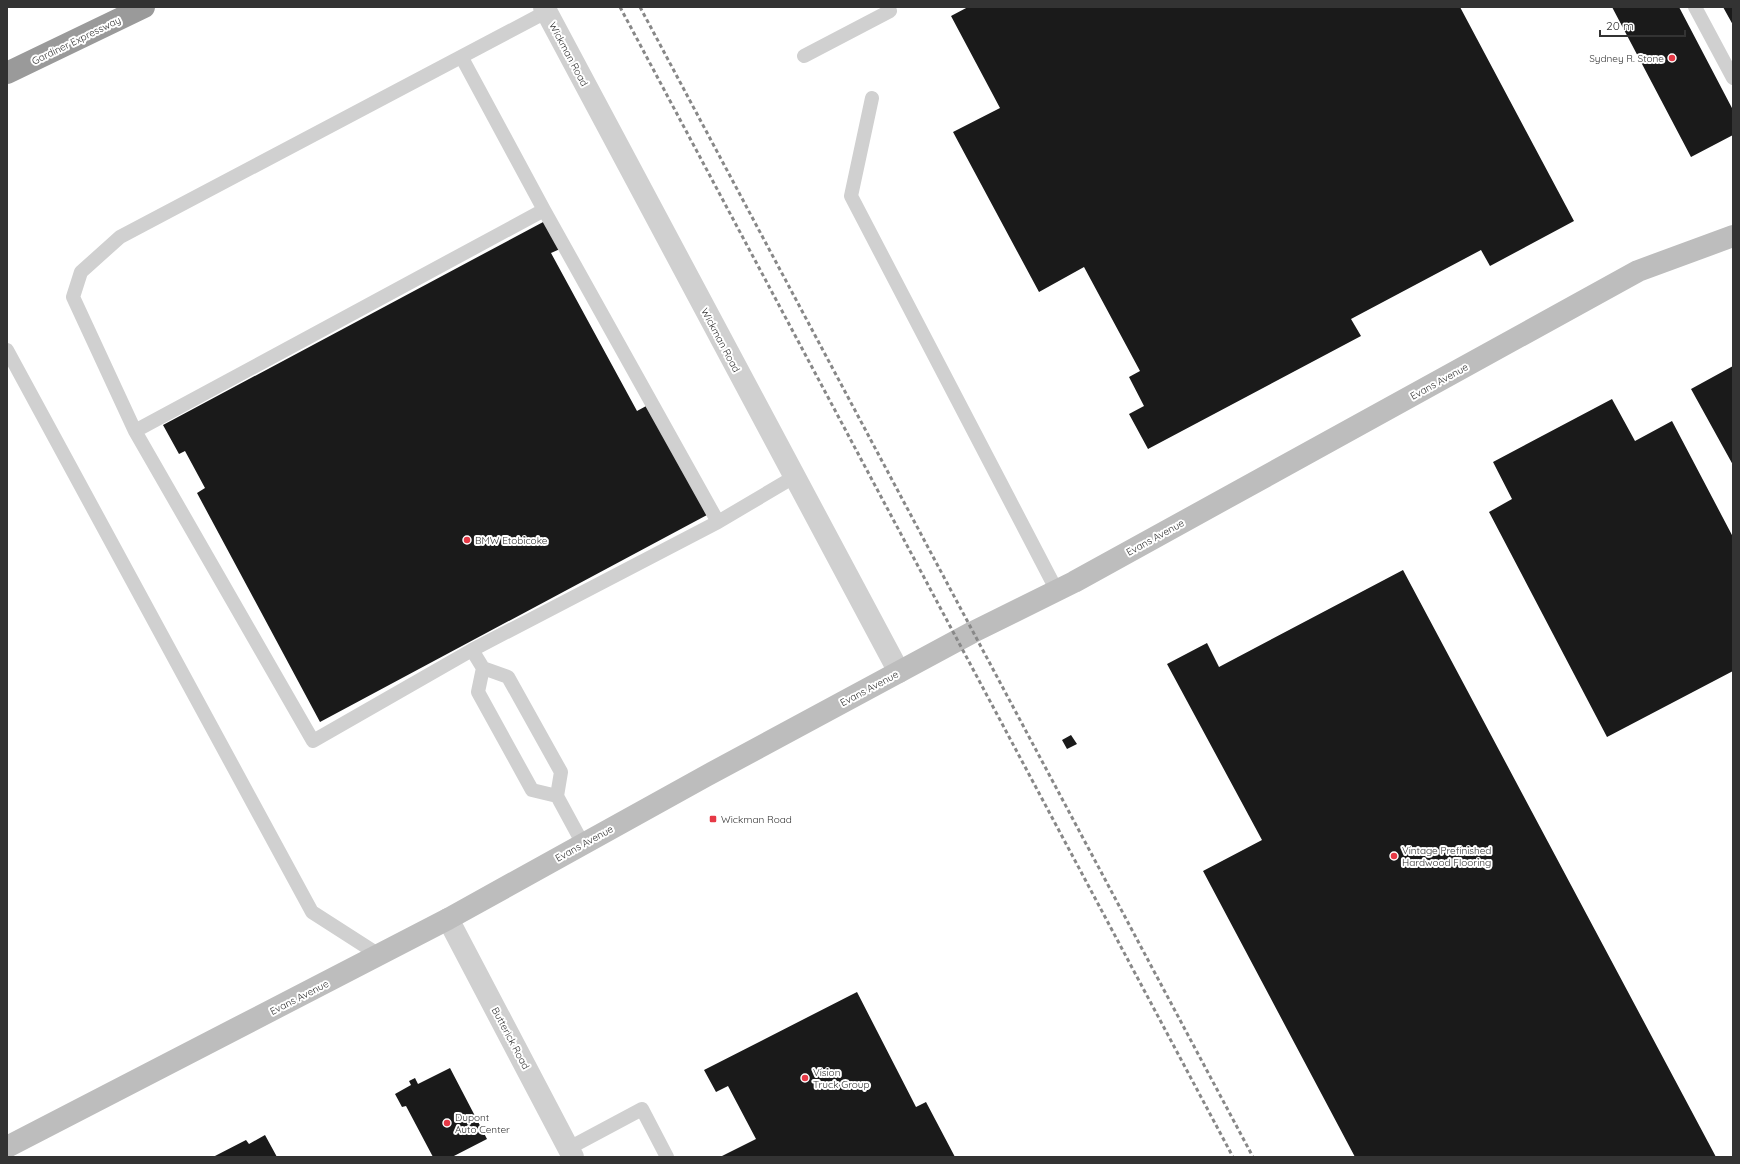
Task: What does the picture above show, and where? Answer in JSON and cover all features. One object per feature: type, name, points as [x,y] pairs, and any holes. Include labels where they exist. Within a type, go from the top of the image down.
[{"type":"highway","name":"Gardiner Expressway","points":[[7,73],[144,7]]},
{"type":"main road","name":"Evans Avenue","points":[[7,1147],[448,920],[583,844],[898,672],[973,632],[1057,591],[1638,271],[1733,236]]},
{"type":"street","name":"Wickman Road","points":[[545,10],[898,672]]},
{"type":"street","name":"Butterick Road","points":[[448,920],[571,1152]]},
{"type":"lane","points":[[1695,7],[1733,78]]},
{"type":"lane","points":[[545,10],[462,58],[120,237],[80,272],[73,296],[135,431],[313,741],[472,650],[718,522],[794,477]]},
{"type":"lane","points":[[804,56],[890,11]]},
{"type":"lane","points":[[462,58],[544,210],[718,522]]},
{"type":"lane","points":[[872,98],[851,196],[1057,591]]},
{"type":"lane","points":[[135,431],[544,210]]},
{"type":"lane","points":[[7,350],[312,912],[379,955]]},
{"type":"lane","points":[[472,650],[483,668],[508,677],[561,772],[557,796],[583,844]]},
{"type":"lane","points":[[483,668],[478,692],[532,790],[557,796]]},
{"type":"lane","points":[[571,1152],[642,1109],[667,1157]]},
{"type":"building","points":[[968,7],[1460,7],[1574,221],[1490,266],[1481,250],[1351,319],[1361,336],[1148,449],[1129,414],[1144,406],[1129,377],[1140,371],[1084,267],[1039,292],[953,132],[1000,108],[951,16]]},
{"type":"building","name":"Sydney R. Stone","points":[[1612,7],[1679,7],[1733,110],[1733,135],[1691,157]]},
{"type":"building","points":[[1723,7],[1733,7],[1733,25]]},
{"type":"building","points":[[545,221],[560,249],[551,253],[637,411],[648,405],[707,515],[320,722],[197,493],[205,488],[185,451],[179,454],[163,425]]},
{"type":"building","points":[[1733,366],[1733,465],[1691,389]]},
{"type":"building","points":[[1612,399],[1635,441],[1672,421],[1733,537],[1733,671],[1607,737],[1489,512],[1512,499],[1493,462]]},
{"type":"building","name":"Vintage Prefinished Hardwood Flooring","points":[[1403,570],[1716,1157],[1355,1157],[1203,871],[1262,840],[1167,664],[1207,643],[1219,667]]},
{"type":"building","points":[[1071,735],[1077,744],[1067,749],[1062,740]]},
{"type":"building","name":"Vision Truck Group","points":[[857,992],[916,1107],[926,1102],[955,1157],[720,1157],[756,1139],[728,1086],[716,1092],[704,1070]]},
{"type":"building","name":"Dupont Auto Center","points":[[450,1068],[487,1139],[452,1157],[433,1157],[406,1106],[402,1107],[395,1094],[411,1085],[409,1081],[415,1078],[418,1084]]},
{"type":"building","points":[[265,1135],[277,1157],[213,1157],[246,1140],[249,1144]]},
{"type":"railway","points":[[620,7],[1233,1157]]},
{"type":"railway","points":[[640,7],[1253,1157]]},
{"type":"place","name":"Sydney R. Stone","points":[[1672,58]]},
{"type":"place","name":"BMW Etobicoke","points":[[467,540]]},
{"type":"place","name":"Wickman Road","points":[[713,819]]},
{"type":"place","name":"Vintage Prefinished Hardwood Flooring","points":[[1394,856]]},
{"type":"place","name":"Vision Truck Group","points":[[805,1078]]},
{"type":"place","name":"Dupont Auto Center","points":[[447,1123]]}]
